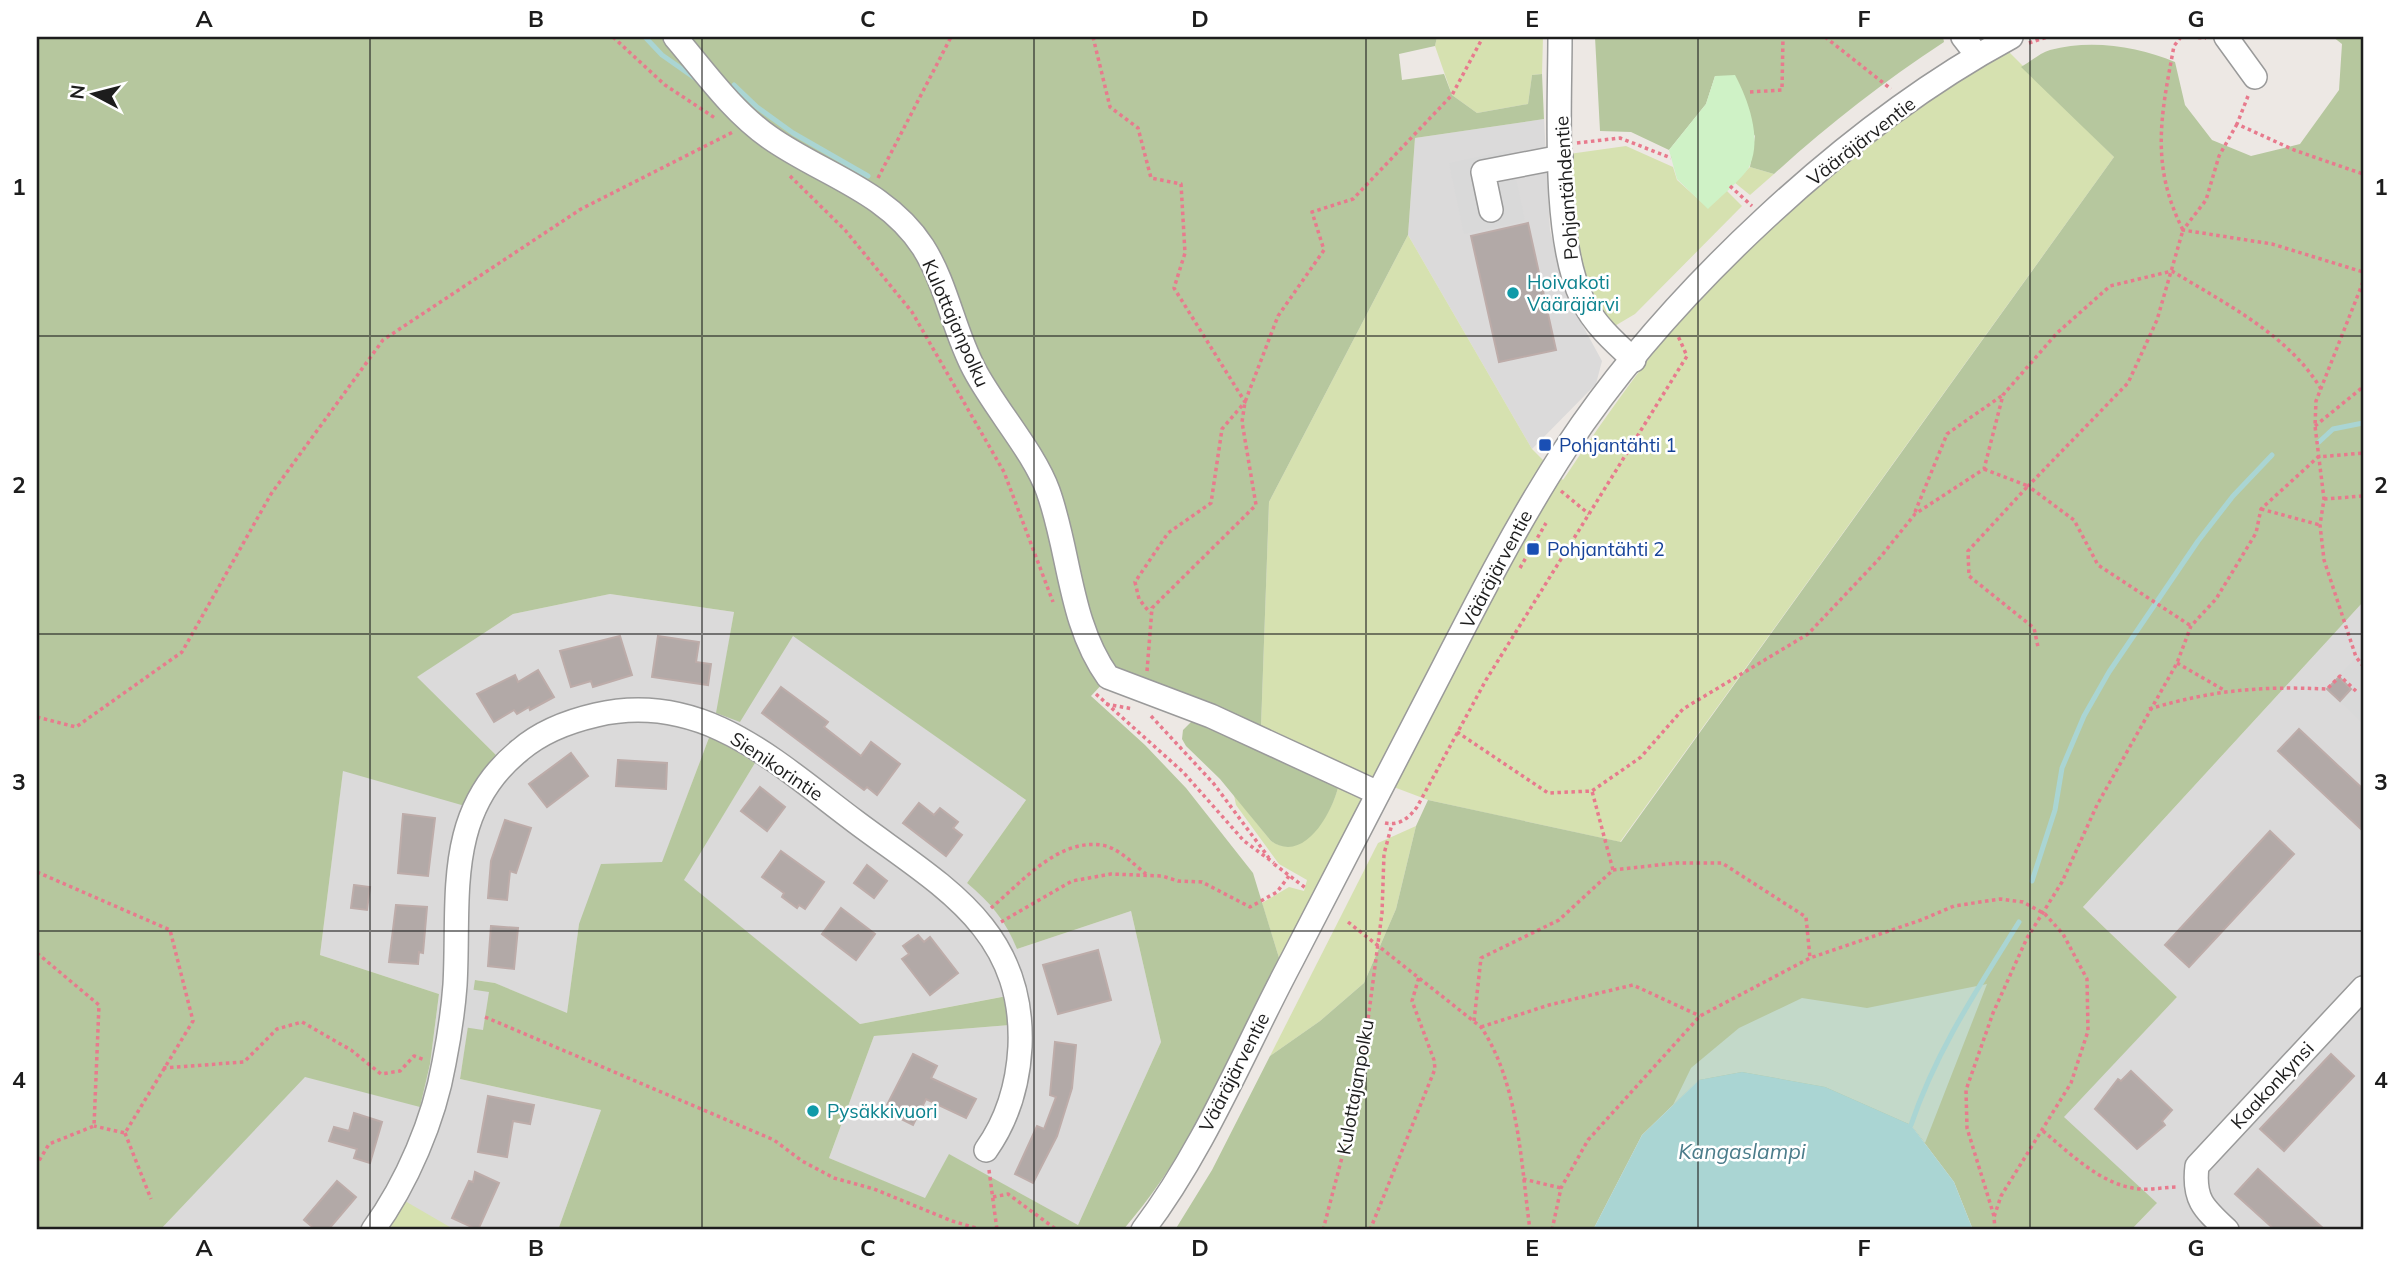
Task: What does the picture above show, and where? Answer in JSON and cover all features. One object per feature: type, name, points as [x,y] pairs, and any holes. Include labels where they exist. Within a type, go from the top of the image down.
[{"type":"street","name":"Kulottajanpolku","points":[[675,37],[736,108],[768,137],[870,195],[911,233],[937,272],[965,351],[990,399],[1048,490],[1082,624],[1108,677],[1137,696],[1211,716],[1378,793]]},
{"type":"street","name":"Pohjantähdentie","points":[[1560,37],[1564,223],[1571,267],[1582,299],[1601,328],[1633,360]]},
{"type":"street","points":[[1962,37],[1977,55]]},
{"type":"street","points":[[2226,37],[2255,77]]},
{"type":"street","name":"Vääräjärventie","points":[[1143,1230],[1162,1205],[1218,1106],[1378,793],[1539,490],[1582,424],[1633,360],[1719,265],[1801,187],[1850,146],[1977,55],[2016,42]]},
{"type":"street","points":[[1491,210],[1483,172],[1561,151]]},
{"type":"street","name":"Sienikorintie","points":[[373,1230],[387,1210],[410,1163],[433,1106],[444,1066],[455,987],[455,882],[463,838],[475,806],[493,779],[520,749],[571,721],[615,710],[655,709],[703,719],[755,746],[959,900],[982,925],[1009,970],[1017,1000],[1020,1034],[1019,1069],[1008,1111],[986,1150]]},
{"type":"street","name":"Kaakonkynsi","points":[[2194,1188],[2197,1166],[2363,988]]},
{"type":"street","points":[[2194,1188],[2205,1210],[2227,1230]]},
{"type":"path","points":[[37,717],[76,727],[182,652],[271,494],[383,340],[581,209],[735,131],[665,85],[613,37]]},
{"type":"path","points":[[870,195],[951,37]]},
{"type":"path","points":[[1093,37],[1110,107],[1138,128],[1151,178],[1181,184],[1185,253],[1174,288],[1245,402]]},
{"type":"path","points":[[1274,863],[1214,784],[1141,705],[1137,696],[1152,608],[1256,505],[1242,422],[1245,402],[1278,316],[1324,250],[1312,212],[1353,198],[1452,95],[1483,37]]},
{"type":"path","points":[[1750,92],[1782,90],[1783,37]]},
{"type":"path","points":[[1825,37],[1892,91]]},
{"type":"path","points":[[2016,42],[2047,37]]},
{"type":"path","points":[[2181,37],[2174,46],[2171,58],[2161,143],[2168,201],[2183,230]]},
{"type":"path","points":[[2038,647],[2034,628],[1969,576],[1968,551],[2128,383],[2157,320],[2183,230],[2206,200],[2219,156],[2236,124],[2255,77]]},
{"type":"path","points":[[2236,124],[2294,150],[2363,174]]},
{"type":"path","points":[[1561,151],[1620,138],[1671,158]]},
{"type":"path","points":[[781,167],[845,230],[912,312],[1004,472],[1057,613]]},
{"type":"path","points":[[1730,186],[1753,207]]},
{"type":"path","points":[[2183,230],[2272,244],[2363,272]]},
{"type":"path","points":[[1457,732],[1548,793],[1592,791],[1641,757],[1683,709],[1808,634],[1878,560],[1915,514],[1947,434],[2003,395],[2057,333],[2110,286],[2172,271],[2258,325],[2301,361],[2321,389]]},
{"type":"path","points":[[2363,285],[2316,401],[2315,426],[2325,499],[2320,525],[2324,560],[2356,657],[2363,666]]},
{"type":"path","points":[[2358,296],[2363,303]]},
{"type":"path","points":[[1367,815],[1392,824],[1410,817],[1457,732],[1687,356],[1677,334],[1669,344]]},
{"type":"path","points":[[2315,426],[2363,387]]},
{"type":"path","points":[[1915,514],[1984,469],[2003,395]]},
{"type":"path","points":[[1152,614],[1139,599],[1135,582],[1168,533],[1211,503],[1222,429],[1245,402]]},
{"type":"path","points":[[1995,1230],[1994,1217],[1968,1128],[1966,1090],[2027,938],[2045,914],[2097,805],[2177,663],[2191,625],[2216,599],[2256,533],[2261,509],[2318,457],[2363,453]]},
{"type":"path","points":[[1984,469],[2028,486],[2074,520],[2098,565],[2191,625]]},
{"type":"path","points":[[1556,500],[1563,485]]},
{"type":"path","points":[[1560,490],[1590,513]]},
{"type":"path","points":[[2325,499],[2363,496]]},
{"type":"path","points":[[2261,509],[2320,525]]},
{"type":"path","points":[[1519,571],[1548,519]]},
{"type":"path","points":[[2177,663],[2225,691]]},
{"type":"path","points":[[2149,709],[2202,694],[2259,687],[2327,689],[2340,676],[2356,691]]},
{"type":"path","points":[[1088,685],[1105,704],[1183,772],[1244,841],[1309,891]]},
{"type":"path","points":[[1105,704],[1137,696]]},
{"type":"path","points":[[1592,791],[1613,870]]},
{"type":"path","name":"Kulottajanpolku","points":[[1323,1230],[1358,1096],[1382,913],[1384,854],[1392,824]]},
{"type":"path","points":[[982,925],[1044,863],[1066,850],[1101,845],[1113,849],[1147,876]]},
{"type":"path","points":[[1474,1021],[1481,958],[1559,920],[1613,870],[1676,863],[1722,863],[1805,917],[1810,958]]},
{"type":"path","points":[[37,872],[170,930],[193,1021],[125,1133]]},
{"type":"path","points":[[982,925],[1072,881],[1111,874],[1202,882],[1250,907],[1277,892],[1289,876]]},
{"type":"path","points":[[1552,1230],[1560,1188],[1588,1140],[1699,1016],[1810,958],[1887,933],[1954,906],[1982,900],[2022,902],[2045,914],[2063,934],[2087,979],[2088,1031],[2071,1083],[2001,1196],[1994,1217]]},
{"type":"path","points":[[1348,922],[1474,1021],[1493,1045],[1503,1070],[1530,1230]]},
{"type":"path","points":[[37,953],[99,1005],[94,1126]]},
{"type":"path","points":[[1370,1230],[1435,1069],[1412,1001],[1419,976]]},
{"type":"path","points":[[1481,1027],[1549,1005],[1633,985],[1699,1016]]},
{"type":"path","points":[[485,1017],[774,1140],[802,1161],[834,1178],[874,1189],[952,1222],[983,1230]]},
{"type":"path","points":[[163,1068],[244,1062],[277,1029],[302,1022],[351,1049],[381,1074],[400,1071],[414,1056],[444,1066]]},
{"type":"path","points":[[37,1164],[49,1144],[94,1126],[125,1133]]},
{"type":"path","points":[[2043,1130],[2077,1159],[2118,1185],[2142,1189],[2194,1188]]},
{"type":"path","points":[[125,1133],[150,1199]]},
{"type":"path","points":[[986,1150],[997,1230]]},
{"type":"path","points":[[1523,1179],[1560,1188]]},
{"type":"path","points":[[993,1197],[1008,1194],[1057,1230]]},
{"type":"shaded area","points":[[1544,119],[1550,230],[1566,295],[1602,361],[1596,384],[1532,449],[1408,235],[1415,138]]},
{"type":"shaded area","points":[[1510,150],[1525,221],[1464,234],[1449,163]]},
{"type":"shaded area","points":[[610,594],[734,612],[717,712],[793,635],[1026,800],[967,883],[986,899],[1008,926],[1017,949],[1131,911],[1161,1042],[1078,1225],[949,1155],[925,1199],[829,1158],[874,1036],[1010,1025],[1006,996],[860,1024],[683,880],[755,763],[710,735],[662,863],[579,924],[567,1014],[495,983],[476,980],[460,1079],[601,1110],[558,1230],[160,1230],[305,1076],[420,1106],[430,1064],[439,994],[320,955],[343,770],[496,755],[416,677],[513,614]]},
{"type":"shaded area","points":[[2363,602],[2363,1230],[2131,1230],[2156,1204],[2063,1117],[2177,997],[2083,907]]},
{"type":"shaded area","points":[[2363,650],[2363,723],[2327,689]]},
{"type":"shaded area","points":[[455,987],[489,992],[483,1030],[450,1025]]},
{"type":"green space","points":[[37,37],[1437,37],[1435,46],[1399,54],[1402,80],[1444,74],[1452,95],[1477,113],[1528,104],[1532,75],[1542,74],[1544,119],[1415,138],[1408,235],[1269,502],[1261,727],[1210,705],[1106,680],[1091,696],[1145,745],[1186,788],[1253,873],[1280,961],[1190,1135],[1170,1168],[1123,1230],[558,1230],[601,1110],[460,1079],[475,980],[495,983],[567,1013],[579,924],[601,864],[662,862],[710,735],[755,763],[684,880],[860,1024],[1007,996],[1010,1025],[874,1036],[829,1158],[925,1198],[949,1154],[1078,1225],[1161,1042],[1131,911],[1017,949],[996,913],[967,883],[1026,800],[793,636],[740,722],[716,713],[734,612],[610,594],[513,614],[417,677],[496,755],[465,806],[343,771],[320,955],[439,994],[430,1064],[420,1107],[305,1077],[160,1230],[37,1230]]},
{"type":"green space","points":[[1437,37],[1543,37],[1542,74],[1532,75],[1528,104],[1477,113],[1452,95],[1435,46]]},
{"type":"green space","points":[[1595,37],[1943,37],[1944,42],[1856,105],[1774,174],[1750,167],[1755,136],[1715,76],[1706,104],[1669,150],[1631,132],[1600,131]]},
{"type":"green space","points":[[2333,37],[2363,37],[2363,602],[2083,907],[2177,997],[2064,1117],[2157,1203],[2131,1230],[1973,1230],[1954,1182],[1911,1125],[1699,1080],[1642,1135],[1593,1230],[1175,1230],[1212,1170],[1270,1056],[1320,1021],[1364,983],[1396,909],[1416,826],[1428,800],[1621,842],[2114,157],[2021,67],[2050,50],[2081,45],[2130,48],[2161,56],[2175,62],[2185,105],[2212,140],[2251,156],[2300,144],[2339,90],[2342,44]]},
{"type":"green space","points":[[2004,47],[2114,157],[1620,842],[1428,800],[1362,775],[1261,727],[1269,502],[1408,235],[1532,449],[1563,480],[1660,345],[1726,270],[1791,208],[1859,152]]},
{"type":"green space","points":[[1735,75],[1745,95],[1752,119],[1755,143],[1753,154],[1743,175],[1708,209],[1677,179],[1669,150],[1706,104],[1715,76]]},
{"type":"green space","points":[[1626,146],[1673,167],[1677,180],[1708,208],[1726,190],[1742,206],[1635,314],[1613,327],[1589,284],[1582,264],[1574,224],[1569,154]]},
{"type":"green space","points":[[1750,167],[1774,174],[1750,195],[1734,182]]},
{"type":"green space","points":[[1195,718],[1339,783],[1331,807],[1316,831],[1295,846],[1283,847],[1271,841],[1220,779],[1186,746],[1182,739],[1183,730]]},
{"type":"green space","points":[[1339,783],[1362,797],[1362,800],[1280,961],[1262,903],[1289,887],[1304,891],[1307,880],[1279,864],[1236,805],[1234,795],[1271,841],[1283,846],[1294,845],[1305,839],[1324,819]]},
{"type":"green space","points":[[1416,826],[1396,909],[1364,983],[1320,1021],[1270,1056],[1378,843]]},
{"type":"green space","points":[[1987,984],[1925,1143],[1911,1125],[1825,1087],[1742,1072],[1699,1080],[1673,1105],[1691,1068],[1739,1028],[1802,998],[1867,1008]]},
{"type":"green space","points":[[405,1201],[455,1230],[388,1230]]},
{"type":"water","name":"Kangaslampi","points":[[1742,1072],[1825,1087],[1911,1125],[1954,1182],[1973,1230],[1593,1230],[1642,1135],[1699,1080]]},
{"type":"building","name":"Hoivakoti Vääräjärvi","points":[[1528,223],[1556,350],[1499,362],[1471,236]]},
{"type":"building","points":[[620,636],[632,675],[593,687],[591,681],[571,687],[560,651]]},
{"type":"building","points":[[658,636],[699,642],[696,662],[711,664],[708,685],[652,677]]},
{"type":"building","points":[[538,670],[554,697],[530,710],[529,707],[517,714],[514,710],[494,722],[477,694],[515,675],[518,682]]},
{"type":"building","points":[[2339,677],[2351,689],[2340,701],[2327,689]]},
{"type":"building","points":[[781,687],[828,722],[824,727],[861,756],[871,742],[900,764],[877,795],[867,787],[864,790],[762,713]]},
{"type":"building","points":[[2299,729],[2363,789],[2363,831],[2278,751]]},
{"type":"building","points":[[571,753],[588,776],[547,807],[529,784]]},
{"type":"building","points":[[618,760],[667,763],[666,789],[616,786]]},
{"type":"building","points":[[760,787],[785,807],[767,831],[741,811]]},
{"type":"building","points":[[919,803],[934,815],[940,808],[958,822],[953,828],[962,835],[946,856],[903,823]]},
{"type":"building","points":[[403,814],[435,818],[428,876],[398,873]]},
{"type":"building","points":[[505,820],[531,828],[516,873],[510,871],[507,900],[488,898],[491,861]]},
{"type":"building","points":[[2270,831],[2294,854],[2189,967],[2165,945]]},
{"type":"building","points":[[781,851],[824,882],[805,909],[799,905],[797,908],[782,897],[784,893],[762,877]]},
{"type":"building","points":[[867,865],[887,881],[874,898],[854,883]]},
{"type":"building","points":[[354,885],[370,887],[367,910],[351,908]]},
{"type":"building","points":[[396,905],[427,907],[423,953],[419,952],[418,964],[389,962]]},
{"type":"building","points":[[841,908],[875,934],[856,960],[822,934]]},
{"type":"building","points":[[491,926],[518,928],[514,969],[488,966]]},
{"type":"building","points":[[918,935],[924,942],[930,937],[958,973],[930,995],[902,959],[909,954],[903,946]]},
{"type":"building","points":[[1098,950],[1111,1000],[1058,1014],[1043,965]]},
{"type":"building","points":[[1055,1042],[1076,1045],[1072,1088],[1057,1136],[1033,1183],[1015,1174],[1037,1126],[1044,1129],[1056,1097],[1050,1095]]},
{"type":"building","points":[[913,1054],[937,1066],[931,1078],[976,1099],[966,1118],[926,1099],[913,1125],[897,1117],[899,1111],[887,1105]]},
{"type":"building","points":[[2331,1054],[2354,1076],[2284,1151],[2260,1129]]},
{"type":"building","points":[[2131,1071],[2172,1110],[2162,1121],[2165,1125],[2137,1149],[2095,1109],[2118,1079],[2121,1081]]},
{"type":"building","points":[[488,1096],[534,1105],[530,1124],[513,1121],[507,1157],[478,1152]]},
{"type":"building","points":[[354,1113],[382,1122],[370,1163],[354,1158],[357,1149],[329,1141],[334,1127],[349,1131]]},
{"type":"building","points":[[2258,1169],[2325,1230],[2275,1230],[2235,1194]]},
{"type":"building","points":[[475,1172],[499,1183],[478,1230],[452,1218],[469,1181],[473,1182]]},
{"type":"building","points":[[337,1181],[356,1197],[328,1230],[316,1230],[304,1220]]},
{"type":"waterway","points":[[645,37],[662,55],[699,81]]},
{"type":"waterway","points":[[734,85],[757,107],[793,133],[868,176]]},
{"type":"waterway","points":[[2319,442],[2333,429],[2363,423]]},
{"type":"waterway","points":[[2032,881],[2055,810],[2062,768],[2084,716],[2109,672],[2198,541],[2233,496],[2272,455]]},
{"type":"waterway","points":[[1911,1125],[1945,1046],[2019,922]]},
{"type":"place","name":"Hoivakoti Vääräjärvi","points":[[1513,293]]},
{"type":"place","name":"Pohjantähti 1","points":[[1545,445]]},
{"type":"place","name":"Pohjantähti 2","points":[[1533,549]]},
{"type":"place","name":"Pysäkkivuori","points":[[813,1111]]}]
